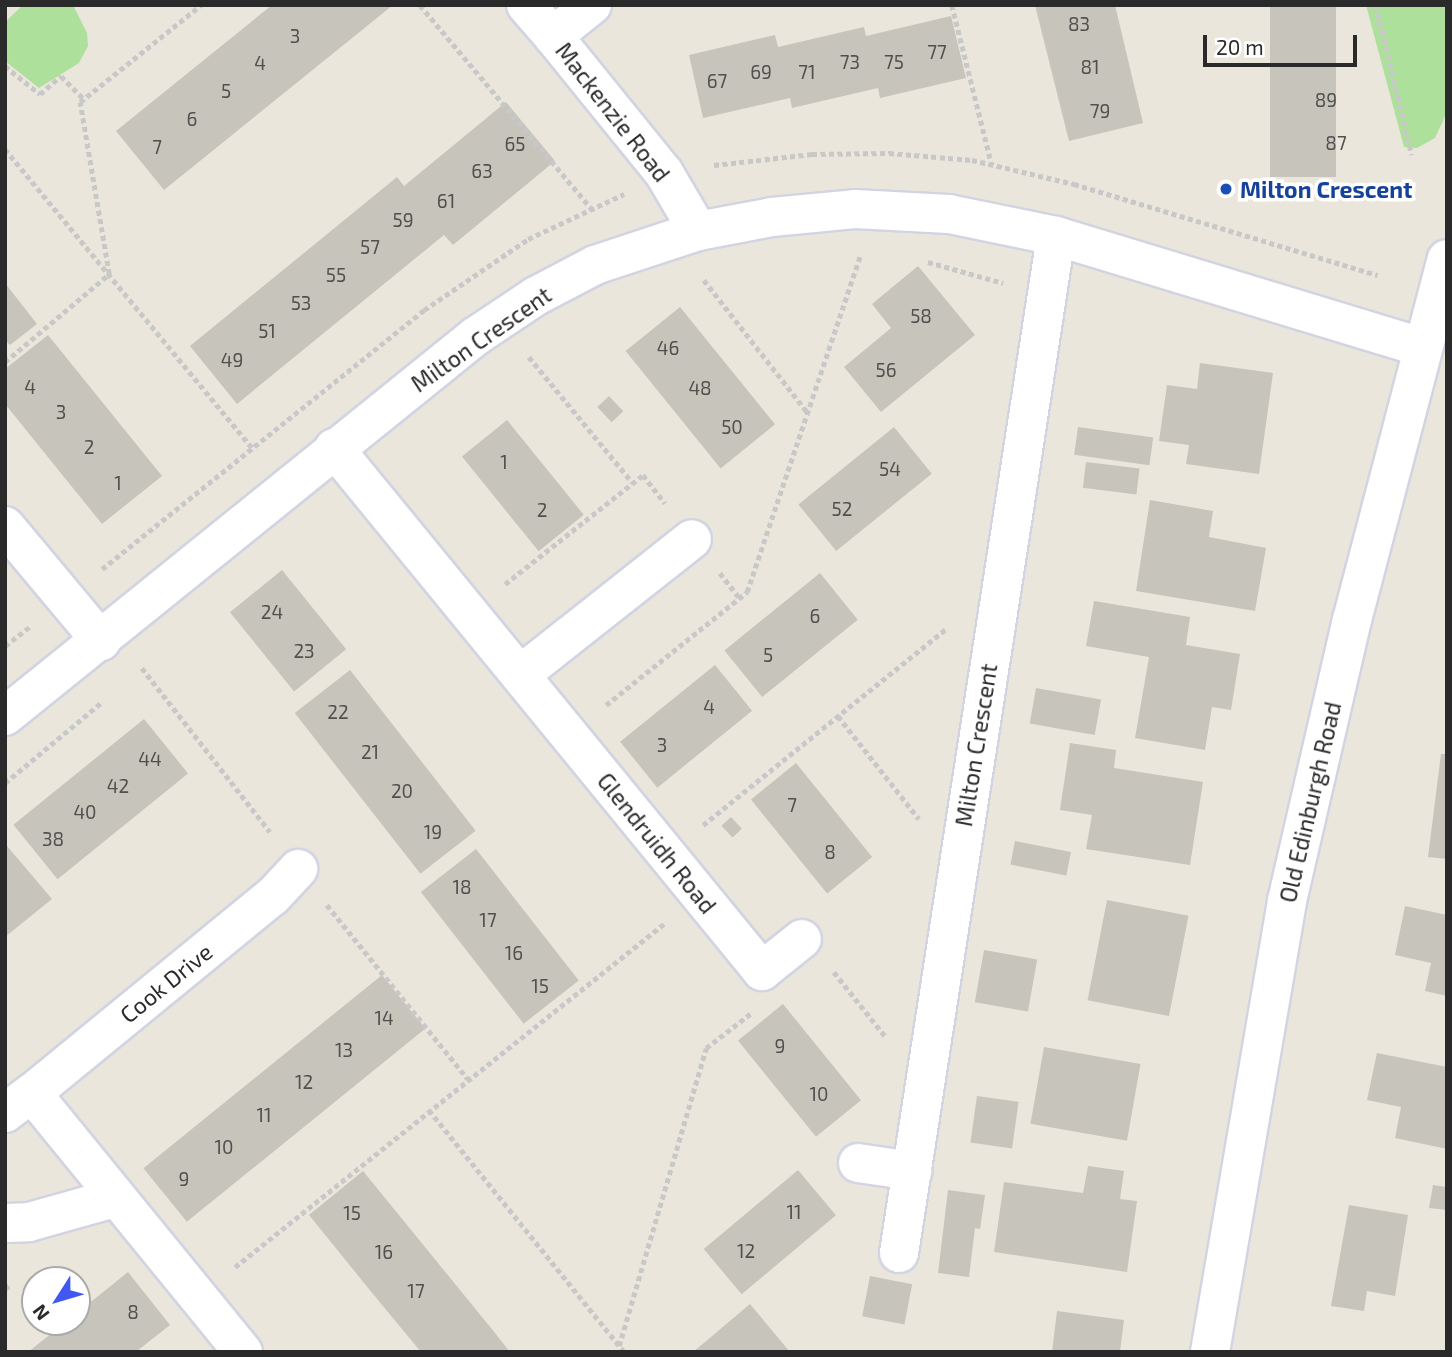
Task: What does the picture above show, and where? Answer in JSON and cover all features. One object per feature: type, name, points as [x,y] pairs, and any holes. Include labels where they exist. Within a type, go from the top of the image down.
[{"type":"street","points":[[526,5],[553,36]]},
{"type":"street","name":"Mackenzie Road","points":[[592,5],[553,36],[664,173],[698,231]]},
{"type":"street","name":"Milton Crescent","points":[[5,716],[476,336],[536,296],[595,265],[698,231],[772,217],[855,209],[949,214],[1056,236],[1421,347]]},
{"type":"street","name":"Milton Crescent","points":[[900,1253],[1056,236]]},
{"type":"street","name":"Old Edinburgh Road","points":[[1210,1352],[1287,901],[1421,347],[1447,259]]},
{"type":"street","name":"Glendruidh Road","points":[[334,448],[762,971],[802,939]]},
{"type":"street","points":[[5,526],[101,641]]},
{"type":"street","points":[[520,675],[692,539]]},
{"type":"street","name":"Cook Drive","points":[[243,1352],[115,1198],[18,1103],[273,895],[298,870]]},
{"type":"street","points":[[859,1164],[912,1171]]},
{"type":"street","points":[[5,1223],[29,1222],[115,1198]]},
{"type":"path","points":[[109,274],[80,102],[201,5]]},
{"type":"path","points":[[420,5],[592,209]]},
{"type":"path","points":[[952,5],[992,165]]},
{"type":"path","points":[[1376,5],[1412,155]]},
{"type":"path","points":[[5,66],[40,94],[61,76],[84,99]]},
{"type":"path","points":[[5,149],[252,448]]},
{"type":"path","points":[[569,734],[747,592],[860,257]]},
{"type":"path","points":[[849,258],[871,257]]},
{"type":"path","points":[[917,260],[1003,281],[1003,293]]},
{"type":"path","points":[[5,362],[109,274]]},
{"type":"path","points":[[693,283],[715,278]]},
{"type":"path","points":[[704,281],[809,413]]},
{"type":"path","points":[[518,365],[537,352]]},
{"type":"path","points":[[529,357],[633,483]]},
{"type":"path","points":[[667,853],[956,621]]},
{"type":"path","points":[[838,716],[922,822]]},
{"type":"path","points":[[199,1297],[429,1110],[701,896]]},
{"type":"path","points":[[830,968],[890,1042]]},
{"type":"path","points":[[619,1346],[706,1048],[759,1007]]},
{"type":"path","points":[[429,1110],[624,1352]]},
{"type":"green space","points":[[23,5],[73,5],[87,33],[88,46],[79,63],[39,88],[5,61],[5,22]]},
{"type":"green space","points":[[1366,5],[1447,5],[1447,112],[1435,138],[1417,148],[1404,147]]},
{"type":"building","points":[[272,5],[393,5],[164,190],[116,131]]},
{"type":"building","points":[[1035,5],[1115,5],[1143,123],[1069,141]]},
{"type":"building","points":[[1270,5],[1336,5],[1336,177],[1270,177]]},
{"type":"building","points":[[951,16],[966,78],[880,98],[878,88],[792,108],[790,98],[703,118],[689,55],[775,35],[778,47],[864,27],[866,36]]},
{"type":"building","points":[[506,102],[555,161],[453,245],[444,235],[237,404],[190,346],[397,177],[404,186]]},
{"type":"building","points":[[918,266],[975,335],[881,412],[844,367],[891,328],[872,304]]},
{"type":"building","points":[[5,283],[37,324],[10,345],[5,340]]},
{"type":"building","points":[[680,307],[775,424],[721,468],[626,351]]},
{"type":"building","points":[[48,335],[162,476],[102,524],[5,404],[5,369]]},
{"type":"building","points":[[1200,363],[1273,373],[1259,474],[1186,464],[1189,445],[1159,441],[1167,385],[1197,389]]},
{"type":"building","points":[[609,396],[623,411],[612,422],[597,407]]},
{"type":"building","points":[[507,420],[584,515],[539,551],[462,457]]},
{"type":"building","points":[[894,427],[932,474],[836,551],[798,504]]},
{"type":"building","points":[[1078,427],[1153,438],[1149,465],[1074,455]]},
{"type":"building","points":[[1086,462],[1140,469],[1136,494],[1083,488]]},
{"type":"building","points":[[1150,500],[1213,511],[1209,537],[1266,548],[1255,611],[1136,591]]},
{"type":"building","points":[[282,570],[346,649],[294,691],[230,612]]},
{"type":"building","points":[[820,573],[858,620],[762,697],[724,650]]},
{"type":"building","points":[[1094,601],[1190,617],[1186,645],[1240,654],[1231,710],[1212,707],[1205,750],[1135,738],[1149,657],[1086,646]]},
{"type":"building","points":[[715,665],[752,711],[657,788],[620,742]]},
{"type":"building","points":[[350,670],[476,831],[420,874],[295,713]]},
{"type":"building","points":[[1036,688],[1101,699],[1095,735],[1030,723]]},
{"type":"building","points":[[144,719],[188,773],[57,879],[13,825]]},
{"type":"building","points":[[1070,743],[1116,750],[1114,768],[1203,782],[1190,865],[1086,849],[1092,815],[1060,810]]},
{"type":"building","points":[[1441,754],[1447,754],[1447,859],[1428,857]]},
{"type":"building","points":[[796,763],[872,857],[827,894],[751,800]]},
{"type":"building","points":[[731,817],[742,829],[732,838],[721,826]]},
{"type":"building","points":[[1015,841],[1071,852],[1066,875],[1010,865]]},
{"type":"building","points":[[7,846],[52,899],[5,937],[5,847]]},
{"type":"building","points":[[476,849],[579,981],[524,1024],[421,892]]},
{"type":"building","points":[[1107,900],[1188,916],[1169,1016],[1088,1000]]},
{"type":"building","points":[[1405,906],[1447,915],[1447,996],[1425,991],[1431,963],[1395,955]]},
{"type":"building","points":[[984,950],[1037,959],[1028,1012],[975,1002]]},
{"type":"building","points":[[382,975],[425,1029],[187,1222],[143,1168]]},
{"type":"building","points":[[783,1004],[861,1100],[816,1137],[738,1041]]},
{"type":"building","points":[[1044,1047],[1141,1064],[1127,1141],[1030,1124]]},
{"type":"building","points":[[1377,1053],[1447,1067],[1447,1149],[1395,1138],[1401,1107],[1367,1100]]},
{"type":"building","points":[[977,1096],[1019,1102],[1012,1148],[970,1143]]},
{"type":"building","points":[[1088,1166],[1124,1171],[1120,1199],[1137,1201],[1127,1272],[994,1252],[1004,1182],[1083,1193]]},
{"type":"building","points":[[798,1170],[836,1215],[742,1294],[704,1249]]},
{"type":"building","points":[[363,1171],[510,1352],[421,1352],[373,1294],[309,1215]]},
{"type":"building","points":[[1433,1185],[1447,1187],[1447,1210],[1429,1208]]},
{"type":"building","points":[[948,1190],[985,1195],[980,1229],[975,1228],[969,1277],[938,1273]]},
{"type":"building","points":[[1349,1205],[1408,1215],[1395,1296],[1367,1291],[1364,1311],[1331,1306]]},
{"type":"building","points":[[128,1272],[170,1325],[137,1351],[28,1352],[48,1336],[91,1336],[91,1302]]},
{"type":"building","points":[[870,1276],[912,1284],[904,1324],[862,1316]]},
{"type":"building","points":[[750,1304],[790,1352],[693,1352],[705,1342]]},
{"type":"building","points":[[1057,1311],[1124,1320],[1120,1352],[1052,1352]]},
{"type":"place","name":"Milton Crescent","points":[[1226,189]]}]
